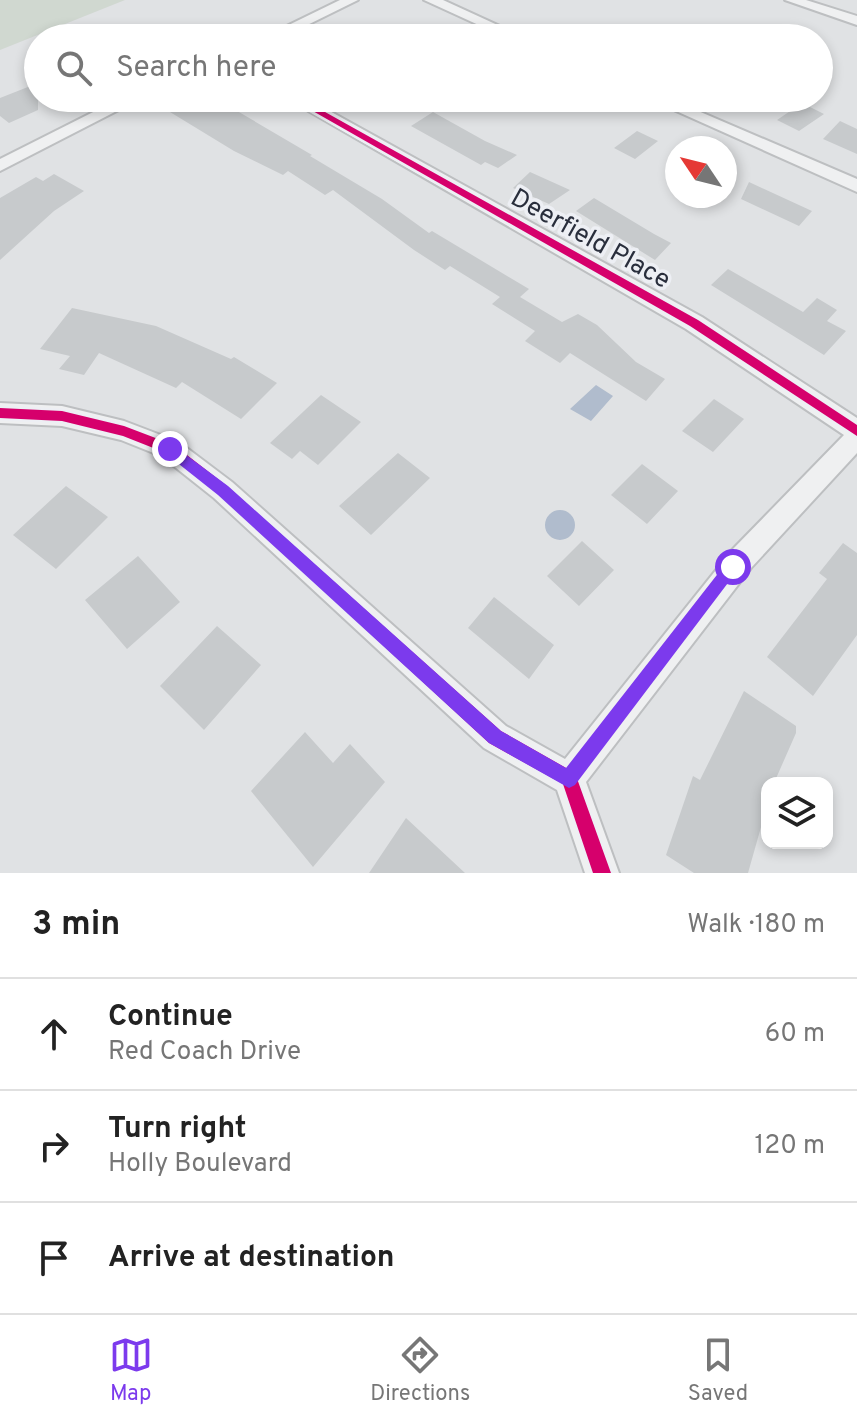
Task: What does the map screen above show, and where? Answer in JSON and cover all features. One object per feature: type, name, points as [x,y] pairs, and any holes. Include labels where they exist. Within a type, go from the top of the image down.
[{"type":"street","points":[[299,24],[351,0]]},
{"type":"street","points":[[431,0],[487,24]]},
{"type":"street","points":[[792,0],[857,21]]},
{"type":"street","points":[[0,166],[50,137],[104,112]]},
{"type":"street","name":"Deerfield Place","points":[[319,112],[694,323],[857,431]]},
{"type":"street","points":[[687,112],[857,186]]},
{"type":"street","points":[[0,413],[62,416],[124,431],[170,449],[223,490],[495,737],[569,779],[602,873]]},
{"type":"street","points":[[569,779],[740,557],[811,479],[857,438]]},
{"type":"shaded area","points":[[0,0],[125,0],[65,24],[24,24],[24,40],[0,50]]},
{"type":"water","points":[[596,385],[613,396],[591,421],[570,409]]},
{"type":"water","points":[[560,510],[566,511],[574,519],[574,531],[566,539],[560,540],[554,539],[546,531],[545,525],[546,519],[554,511]]},
{"type":"building","points":[[24,89],[24,112],[34,112],[9,123],[0,116],[0,98]]},
{"type":"building","points":[[170,112],[239,112],[382,199],[429,233],[432,231],[529,289],[520,297],[562,322],[578,314],[597,325],[636,362],[665,379],[646,401],[570,353],[560,363],[525,341],[535,331],[492,304],[500,297],[450,266],[445,270],[333,190],[325,195],[288,171],[283,175],[234,151]]},
{"type":"building","points":[[433,112],[517,155],[498,168],[485,162],[481,165],[411,126]]},
{"type":"building","points":[[789,112],[824,114],[799,131],[777,120]]},
{"type":"building","points":[[840,121],[857,129],[857,154],[823,139]]},
{"type":"building","points":[[637,131],[658,141],[635,159],[614,148]]},
{"type":"building","points":[[530,172],[570,190],[549,204],[513,188]]},
{"type":"building","points":[[54,174],[84,191],[54,211],[0,260],[0,198],[36,177],[43,181]]},
{"type":"building","points":[[749,182],[812,211],[799,226],[741,199]]},
{"type":"building","points":[[594,198],[671,243],[655,260],[576,211]]},
{"type":"building","points":[[728,269],[803,312],[817,298],[837,310],[827,321],[846,331],[824,355],[711,285]]},
{"type":"building","points":[[72,308],[156,326],[231,359],[234,357],[277,383],[241,419],[182,382],[176,388],[99,353],[84,375],[59,369],[70,356],[40,349]]},
{"type":"building","points":[[321,395],[361,422],[318,465],[300,451],[292,459],[270,443]]},
{"type":"building","points":[[714,399],[744,419],[713,452],[682,431]]},
{"type":"building","points":[[398,453],[430,478],[371,535],[339,506]]},
{"type":"building","points":[[642,464],[678,491],[647,524],[611,495]]},
{"type":"building","points":[[66,486],[108,517],[56,569],[13,535]]},
{"type":"building","points":[[582,541],[614,570],[579,606],[547,576]]},
{"type":"building","points":[[843,543],[857,553],[857,635],[813,696],[767,657],[827,579],[819,573]]},
{"type":"building","points":[[138,556],[180,602],[127,649],[85,600]]},
{"type":"building","points":[[494,597],[554,645],[529,679],[468,628]]},
{"type":"building","points":[[217,626],[261,665],[204,730],[160,686]]},
{"type":"building","points":[[744,691],[796,726],[796,733],[777,777],[761,777],[761,827],[748,873],[694,873],[666,855],[693,776],[700,780]]},
{"type":"building","points":[[305,732],[333,763],[350,744],[385,782],[313,867],[251,791]]},
{"type":"building","points":[[406,818],[465,873],[369,873]]},
{"type":"cycle path","points":[[319,112],[694,323],[857,431]]},
{"type":"cycle path","points":[[0,413],[62,416],[124,431],[170,449],[223,490],[495,737],[569,779],[602,873]]},
{"type":"route","points":[[170,449],[223,490],[495,737],[569,779],[733,567]]}]
